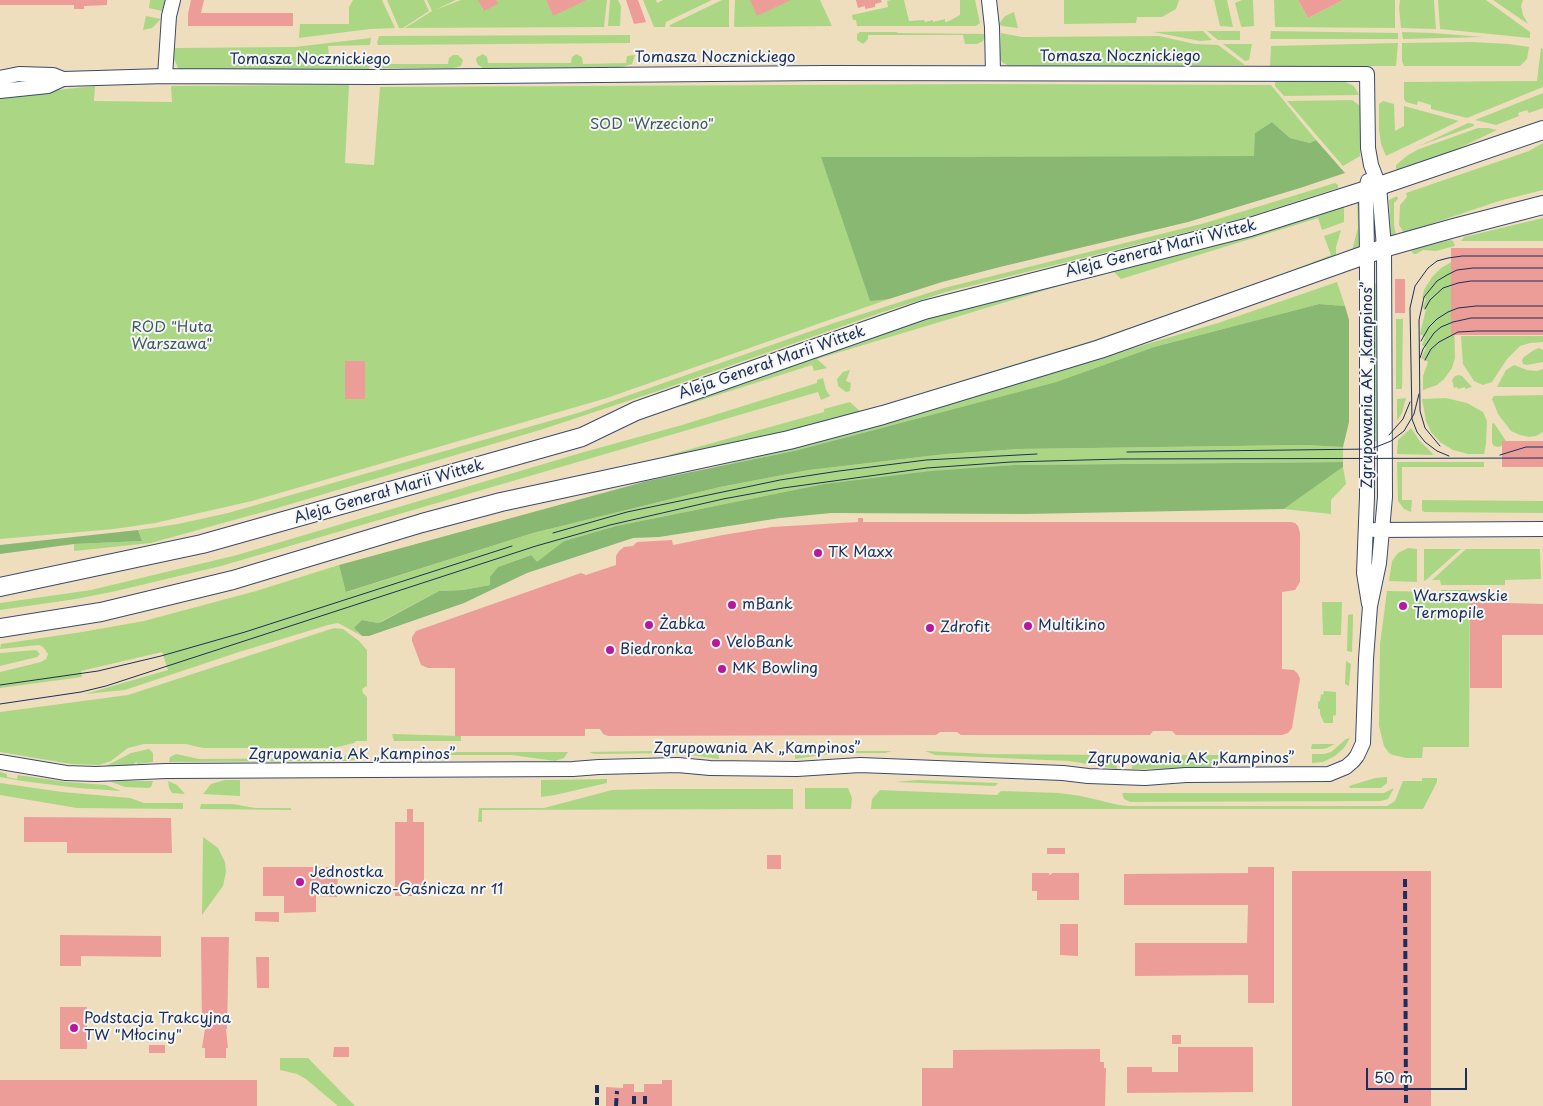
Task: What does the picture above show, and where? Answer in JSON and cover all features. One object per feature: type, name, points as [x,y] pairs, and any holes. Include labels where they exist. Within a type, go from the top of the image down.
[{"type":"main road","name":"Aleja Generał Marii Wittek","points":[[0,587],[202,544],[582,437],[619,418],[644,408],[924,310],[1250,227],[1543,130]]},
{"type":"main road","points":[[0,628],[102,612],[233,580],[422,523],[501,502],[789,440],[883,415],[1100,349],[1376,251],[1543,205]]},
{"type":"street","points":[[165,76],[169,16],[172,0]]},
{"type":"street","points":[[989,0],[992,27],[993,73]]},
{"type":"street","name":"Tomasza Nocznickiego","points":[[0,78],[19,74],[48,74],[63,78],[165,76],[825,79],[993,73],[1366,74]]},
{"type":"street","name":"Zgrupowania AK „Kampinos”","points":[[0,762],[66,773],[96,774],[166,771],[573,769],[599,766],[678,765],[710,768],[788,769],[860,765],[1149,778],[1186,775],[1329,774],[1346,767],[1353,761],[1363,743],[1370,606],[1377,575],[1385,497],[1376,251],[1371,166],[1368,148],[1366,74]]},
{"type":"street","name":"Tomasza Nocznickiego","points":[[0,91],[48,86],[63,78]]},
{"type":"street","name":"Zgrupowania AK „Kampinos”","points":[[1370,606],[1364,573],[1376,251]]},
{"type":"street","points":[[1366,530],[1543,529]]},
{"type":"green space","points":[[150,0],[165,0],[162,11],[149,8]]},
{"type":"green space","points":[[353,0],[382,0],[395,28],[370,29],[299,38],[300,24],[349,24],[349,7]]},
{"type":"green space","points":[[387,0],[424,0],[429,11],[403,28],[399,28]]},
{"type":"green space","points":[[427,0],[456,0],[435,10],[461,0],[479,0],[483,10],[496,5],[494,0],[546,0],[553,15],[587,0],[607,0],[604,27],[405,28],[432,11]]},
{"type":"green space","points":[[610,0],[618,0],[621,6],[620,26],[608,26]]},
{"type":"green space","points":[[643,0],[656,0],[657,3],[663,0],[712,0],[666,22],[665,27],[654,27]]},
{"type":"green space","points":[[722,0],[729,0],[729,27],[670,27],[670,25]]},
{"type":"green space","points":[[735,0],[820,0],[832,26],[735,27]]},
{"type":"green space","points":[[904,0],[909,21],[924,20],[925,22],[933,20],[933,22],[945,19],[945,22],[960,15],[960,0],[975,0],[980,23],[976,26],[857,26],[856,20],[853,20],[852,15],[888,7],[887,1]]},
{"type":"green space","points":[[1064,0],[1179,0],[1176,9],[1162,17],[1137,17],[1136,23],[1064,24]]},
{"type":"green space","points":[[1214,0],[1227,0],[1233,27],[1220,26]]},
{"type":"green space","points":[[1242,0],[1253,0],[1254,26],[1241,26],[1235,3]]},
{"type":"green space","points":[[1274,0],[1298,0],[1308,18],[1343,0],[1395,0],[1395,28],[1275,27]]},
{"type":"green space","points":[[1400,0],[1434,0],[1436,29],[1401,28]]},
{"type":"green space","points":[[1438,0],[1486,0],[1530,32],[1530,38],[1440,29]]},
{"type":"green space","points":[[1493,0],[1523,0],[1521,6],[1528,24]]},
{"type":"green space","points":[[1014,12],[1018,28],[999,24],[1005,16]]},
{"type":"green space","points":[[146,16],[161,19],[152,28],[143,30]]},
{"type":"green space","points":[[1203,31],[1212,40],[1200,41],[1153,32]]},
{"type":"green space","points":[[1207,31],[1240,31],[1240,40],[1218,40]]},
{"type":"green space","points":[[1271,31],[1398,33],[1398,39],[1270,39]]},
{"type":"green space","points":[[860,32],[986,34],[983,41],[977,44],[965,44],[963,35],[868,35],[868,39],[863,44],[857,40],[857,34]]},
{"type":"green space","points":[[1402,32],[1433,33],[1483,37],[1403,39]]},
{"type":"green space","points":[[1001,33],[1022,37],[1159,36],[1195,44],[1218,45],[1245,65],[1011,67],[1000,59]]},
{"type":"green space","points":[[630,35],[630,43],[378,45],[377,43],[379,36]]},
{"type":"green space","points":[[371,38],[370,45],[328,46],[329,57],[338,56],[339,65],[370,65],[369,69],[182,70],[178,68],[174,59],[173,49],[295,47]]},
{"type":"green space","points":[[1472,42],[1529,47],[1527,59],[1520,66],[1404,66],[1402,61],[1402,43]]},
{"type":"green space","points":[[1398,43],[1396,66],[1270,66],[1271,46]]},
{"type":"green space","points":[[1223,44],[1252,44],[1249,60],[1245,61]]},
{"type":"green space","points":[[1541,48],[1543,49],[1543,87],[1467,118],[1431,109],[1431,105],[1418,101],[1417,105],[1406,102],[1404,99],[1404,82],[1537,81]]},
{"type":"green space","points":[[483,54],[487,57],[488,63],[571,63],[572,57],[576,54],[582,57],[583,64],[626,63],[627,56],[635,55],[632,64],[622,67],[483,68],[478,65],[476,60],[477,57]]},
{"type":"green space","points":[[453,55],[458,55],[463,60],[461,66],[454,68],[379,68],[377,66],[379,64],[448,64],[449,58]]},
{"type":"green space","points":[[1275,81],[1343,81],[1354,86],[1359,95],[1284,96],[1275,86]]},
{"type":"green space","name":"ROD \"Huta Warszawa\"","points":[[985,84],[1271,85],[1316,140],[1310,143],[1290,138],[1272,122],[1255,133],[1255,156],[822,157],[870,300],[889,299],[607,398],[252,501],[155,523],[114,529],[0,539],[0,96],[95,86],[94,101],[172,102],[171,86],[349,85],[345,163],[374,165],[380,87]]},
{"type":"green space","points":[[1543,93],[1543,108],[1529,113],[1527,110],[1518,113],[1519,116],[1496,125],[1475,120]]},
{"type":"green space","points":[[1352,100],[1360,106],[1360,156],[1343,166],[1287,101]]},
{"type":"green space","points":[[1383,101],[1394,104],[1395,131],[1404,126],[1404,106],[1459,121],[1386,156],[1381,144],[1379,129],[1379,104]]},
{"type":"green space","points":[[1272,122],[1290,138],[1310,143],[1316,140],[1345,173],[1188,222],[1000,267],[942,282],[889,299],[870,301],[821,157],[1254,156],[1255,133]]},
{"type":"green space","points":[[1468,123],[1474,124],[1474,126],[1419,146]]},
{"type":"green space","points":[[1478,128],[1497,130],[1451,152],[1398,170],[1396,168],[1396,165],[1408,155],[1419,149]]},
{"type":"green space","points":[[1543,143],[1543,190],[1499,201],[1404,233],[1399,225],[1400,205],[1407,197],[1406,193],[1529,151]]},
{"type":"green space","points":[[1335,183],[1338,185],[1338,188],[1248,217],[946,292],[540,430],[277,508],[151,543],[74,551],[74,544],[142,541],[138,530],[178,524],[228,513],[581,412],[834,323],[944,288],[1205,223]]},
{"type":"green space","points":[[1397,196],[1398,199],[1394,203],[1396,235],[1391,237],[1389,200]]},
{"type":"green space","points":[[1357,202],[1359,202],[1359,247],[1352,250],[1358,228]]},
{"type":"green space","points":[[1344,207],[1344,222],[1322,230],[1318,218],[1121,279],[1112,270],[1184,254]]},
{"type":"green space","points":[[1543,218],[1543,241],[1461,241],[1464,237]]},
{"type":"green space","points":[[1341,230],[1336,247],[1336,256],[1268,280],[1331,255],[1324,236]]},
{"type":"green space","points":[[1450,240],[1453,241],[1455,246],[1436,251],[1423,250],[1416,254],[1411,251],[1419,247]]},
{"type":"green space","points":[[1453,261],[1455,358],[1452,368],[1444,379],[1437,385],[1423,390],[1423,376],[1428,362],[1421,358],[1426,348],[1422,345],[1425,337],[1420,334],[1426,309],[1422,308],[1426,299],[1423,297],[1422,299],[1424,290],[1432,277],[1441,268]]},
{"type":"green space","points":[[1112,270],[817,359],[827,368],[814,371],[812,365],[683,406],[681,404],[881,333],[929,318]]},
{"type":"green space","points":[[1268,280],[1202,306],[1103,339],[944,386],[1094,340]]},
{"type":"green space","points":[[1337,282],[1345,306],[1319,304],[1154,347],[1056,382],[794,451],[710,468],[798,447],[1218,323]]},
{"type":"green space","points":[[1377,283],[1378,441],[1374,442],[1374,284]]},
{"type":"green space","points":[[1319,304],[1345,306],[1349,320],[1349,422],[1343,447],[1305,445],[1018,449],[946,454],[809,470],[720,487],[533,533],[346,592],[339,565],[647,481],[794,451],[1056,382],[1154,347]]},
{"type":"green space","points":[[1396,319],[1403,319],[1402,389],[1396,389]]},
{"type":"green space","points":[[1461,336],[1543,336],[1543,342],[1520,346],[1507,359],[1492,382],[1483,385],[1474,381],[1463,364]]},
{"type":"green space","points":[[1539,348],[1543,350],[1543,362],[1523,364],[1522,360],[1524,357]]},
{"type":"green space","points":[[1514,365],[1527,370],[1537,371],[1543,369],[1543,387],[1497,387],[1506,370]]},
{"type":"green space","points":[[850,370],[846,381],[851,383],[850,391],[846,392],[838,386],[837,379],[843,372]]},
{"type":"green space","points":[[1458,375],[1462,376],[1472,387],[1465,389],[1465,387],[1454,388],[1452,380]]},
{"type":"green space","points":[[823,378],[826,390],[830,396],[821,400],[818,392],[221,566],[76,599],[0,610],[0,603],[91,590],[237,555],[584,452],[682,425],[817,383],[817,380]]},
{"type":"green space","points":[[1543,395],[1543,432],[1529,437],[1511,431],[1498,414],[1492,399],[1494,396]]},
{"type":"green space","points":[[1406,398],[1402,413],[1397,421],[1397,399]]},
{"type":"green space","points":[[1446,398],[1467,403],[1483,412],[1487,421],[1484,454],[1468,454],[1453,450],[1440,442],[1431,432],[1426,421],[1422,399]]},
{"type":"green space","points":[[850,402],[861,412],[745,442],[669,457],[669,455],[824,412],[824,409]]},
{"type":"green space","points":[[1494,423],[1506,441],[1506,443],[1499,447],[1494,446],[1492,443],[1492,424]]},
{"type":"green space","points":[[1411,428],[1419,440],[1434,455],[1397,454],[1398,440]]},
{"type":"green space","points":[[1305,445],[1343,447],[1343,462],[1014,465],[824,484],[616,526],[564,541],[537,563],[530,555],[498,567],[490,585],[463,590],[439,591],[378,623],[362,620],[357,632],[362,636],[338,623],[328,625],[125,690],[85,694],[168,670],[162,652],[81,671],[82,677],[0,688],[0,672],[41,662],[46,659],[48,654],[39,645],[0,649],[1,644],[144,621],[256,591],[339,565],[347,592],[533,533],[720,487],[809,470],[946,454],[1018,449]]},
{"type":"green space","points":[[1343,462],[1343,467],[1284,509],[1024,514],[831,513],[780,518],[659,537],[633,538],[527,573],[464,603],[369,636],[362,636],[354,628],[362,620],[378,623],[383,621],[439,591],[463,590],[490,585],[490,577],[498,567],[531,555],[537,562],[564,541],[616,526],[824,484],[931,471],[1014,465]]},
{"type":"green space","points":[[1397,462],[1484,462],[1484,467],[1402,467],[1402,500],[1412,500],[1411,512],[1404,509],[1398,501]]},
{"type":"green space","points":[[1343,467],[1346,484],[1331,500],[1331,514],[1284,509]]},
{"type":"green space","points":[[1422,500],[1543,501],[1543,513],[1424,512],[1422,510]]},
{"type":"green space","points":[[138,530],[142,541],[74,544],[0,554],[0,545]]},
{"type":"green space","points":[[1408,548],[1417,549],[1417,582],[1389,581],[1392,561],[1398,553]]},
{"type":"green space","points":[[1424,549],[1461,549],[1424,581]]},
{"type":"green space","points":[[1466,549],[1540,549],[1541,579],[1505,580],[1505,585],[1441,585],[1440,580],[1432,580]]},
{"type":"green space","points":[[1441,590],[1470,590],[1469,747],[1423,747],[1422,758],[1406,758],[1393,755],[1384,746],[1379,726],[1380,644],[1387,591],[1441,592]]},
{"type":"green space","points":[[1322,602],[1342,602],[1341,635],[1323,635]]},
{"type":"green space","points":[[1353,614],[1352,652],[1347,651],[1348,615]]},
{"type":"green space","points":[[334,628],[343,629],[359,641],[367,650],[367,686],[362,689],[367,697],[367,741],[356,741],[333,748],[203,748],[186,744],[144,744],[128,748],[111,761],[99,765],[71,764],[0,752],[0,712],[128,695]]},
{"type":"green space","points":[[36,650],[40,654],[37,657],[0,666],[0,653]]},
{"type":"green space","points":[[1346,661],[1351,664],[1349,686],[1345,684]]},
{"type":"green space","points":[[1324,691],[1336,692],[1336,715],[1333,716],[1333,723],[1324,723],[1320,709],[1318,709],[1318,702]]},
{"type":"green space","points":[[392,734],[461,736],[461,741],[394,741]]},
{"type":"green space","points":[[1350,738],[1344,748],[1335,756],[1323,762],[1312,763],[1312,754],[1331,752],[1346,739]]},
{"type":"green space","points":[[1312,744],[1335,744],[1327,748],[1311,749]]},
{"type":"green space","points":[[149,749],[153,753],[153,762],[138,764],[136,762],[133,765],[104,767],[131,753]]},
{"type":"green space","points":[[718,750],[719,759],[676,753],[594,754],[589,752]]},
{"type":"green space","points":[[795,751],[892,751],[885,753],[836,753],[795,759]]},
{"type":"green space","points":[[925,751],[989,754],[1110,755],[1116,759],[1117,769],[1069,761],[935,755]]},
{"type":"green space","points":[[367,752],[358,759],[348,761],[169,762],[170,757],[176,754],[199,759],[335,758]]},
{"type":"green space","points":[[429,752],[568,752],[564,758],[555,761],[512,755],[429,755]]},
{"type":"green space","points":[[1132,755],[1240,755],[1240,763],[1229,763],[1204,768],[1132,769]]},
{"type":"green space","points":[[0,772],[7,774],[7,777],[17,779],[18,775],[106,785],[121,791],[22,781],[0,777]]},
{"type":"green space","points":[[1387,777],[1387,783],[1381,788],[1350,788],[1349,786],[1375,778]]},
{"type":"green space","points":[[1422,778],[1437,778],[1437,782],[1423,809],[871,809],[872,799],[880,790],[997,795],[1001,791],[1059,793],[1128,806],[1387,806],[1395,801],[1403,781],[1422,781]]},
{"type":"green space","points":[[607,779],[607,783],[541,797],[541,780]]},
{"type":"green space","points":[[225,780],[240,780],[240,796],[203,794],[211,784]]},
{"type":"green space","points":[[918,780],[998,783],[995,786],[895,782]]},
{"type":"green space","points":[[109,781],[153,781],[151,787],[148,788],[125,787]]},
{"type":"green space","points":[[168,781],[177,785],[185,794],[172,793]]},
{"type":"green space","points":[[0,783],[62,792],[130,798],[144,803],[183,803],[183,809],[77,808],[0,795]]},
{"type":"green space","points":[[805,788],[848,788],[852,798],[851,809],[805,809]]},
{"type":"green space","points":[[1394,788],[1388,799],[1381,801],[1130,802],[1124,799],[1122,793],[1384,793]]},
{"type":"green space","points":[[793,789],[793,809],[482,810],[482,822],[478,822],[479,808],[544,808],[612,790]]},
{"type":"green space","points":[[201,804],[233,804],[255,808],[291,808],[291,810],[200,809]]},
{"type":"green space","points":[[203,837],[218,848],[225,862],[226,872],[223,886],[202,915]]},
{"type":"green space","points":[[280,1058],[308,1058],[355,1106],[338,1106],[306,1079],[297,1074],[280,1070]]},
{"type":"building","points":[[0,0],[107,0],[107,5],[84,6],[84,9],[74,9],[74,5],[0,5]]},
{"type":"building","points":[[191,0],[204,0],[201,13],[293,13],[293,26],[188,26]]},
{"type":"building","points":[[478,0],[496,0],[498,4],[484,11]]},
{"type":"building","points":[[546,0],[587,0],[553,16]]},
{"type":"building","points":[[626,0],[638,0],[646,22],[634,24]]},
{"type":"building","points":[[750,0],[791,0],[757,16]]},
{"type":"building","points":[[856,0],[881,0],[882,2],[875,4],[875,7],[865,9],[865,6],[858,8]]},
{"type":"building","points":[[1298,0],[1343,0],[1308,18]]},
{"type":"building","points":[[1451,248],[1543,248],[1543,335],[1451,335]]},
{"type":"building","points":[[1395,279],[1405,279],[1405,313],[1395,313]]},
{"type":"building","points":[[345,361],[365,361],[365,399],[345,399]]},
{"type":"building","points":[[1502,441],[1543,441],[1543,467],[1502,467]]},
{"type":"building","points":[[858,518],[863,518],[863,522],[1295,523],[1300,533],[1300,582],[1295,590],[1282,592],[1282,669],[1294,670],[1300,679],[1292,728],[1288,733],[1282,735],[1176,735],[1172,731],[1153,731],[1150,735],[961,735],[957,732],[940,732],[936,735],[608,736],[603,734],[600,729],[585,729],[585,736],[455,736],[455,668],[428,668],[421,665],[412,641],[416,631],[581,573],[586,575],[616,565],[616,556],[619,551],[624,547],[633,546],[637,542],[672,540],[673,545],[772,527],[858,522]]},
{"type":"building","points":[[1470,602],[1543,604],[1543,635],[1502,635],[1502,688],[1470,688]]},
{"type":"building","points":[[407,809],[413,809],[413,822],[424,822],[424,896],[395,896],[395,822],[407,822]]},
{"type":"building","points":[[24,817],[171,818],[172,853],[67,853],[67,842],[24,842]]},
{"type":"building","points":[[1047,848],[1065,848],[1065,854],[1047,854]]},
{"type":"building","points":[[767,855],[781,855],[781,869],[767,869]]},
{"type":"building","name":"Jednostka Ratowniczo-Gaśnicza nr 11","points":[[263,867],[338,867],[337,897],[316,896],[316,912],[284,913],[284,896],[263,896]]},
{"type":"building","points":[[1248,867],[1274,867],[1274,1003],[1248,1003],[1248,975],[1135,976],[1135,943],[1247,943],[1248,905],[1124,905],[1124,874],[1248,873]]},
{"type":"building","points":[[1292,871],[1431,871],[1431,1106],[1292,1106]]},
{"type":"building","points":[[1032,873],[1049,873],[1049,875],[1052,873],[1079,873],[1079,900],[1037,900],[1037,891],[1032,891]]},
{"type":"building","points":[[255,912],[279,912],[279,922],[255,921]]},
{"type":"building","points":[[1060,924],[1078,924],[1078,956],[1060,955]]},
{"type":"building","points":[[60,935],[161,936],[161,957],[81,956],[81,966],[60,966]]},
{"type":"building","points":[[201,937],[229,937],[226,1029],[228,1048],[226,1048],[226,1058],[205,1058],[205,1048],[202,1048],[205,1029],[202,1029]]},
{"type":"building","points":[[256,957],[269,957],[269,988],[257,988]]},
{"type":"building","name":"Podstacja Trakcyjna TW \"Młociny\"","points":[[60,1007],[87,1007],[87,1049],[60,1049]]},
{"type":"building","points":[[1172,1035],[1181,1035],[1181,1044],[1172,1044]]},
{"type":"building","points":[[149,1045],[165,1045],[165,1053],[149,1053]]},
{"type":"building","points":[[334,1047],[349,1047],[349,1057],[333,1057]]},
{"type":"building","points":[[1178,1047],[1253,1047],[1253,1092],[1127,1093],[1127,1067],[1152,1067],[1152,1072],[1178,1072]]},
{"type":"building","points":[[1100,1049],[1100,1062],[1104,1062],[1104,1068],[1106,1068],[1105,1106],[922,1106],[922,1068],[953,1068],[953,1050]]},
{"type":"building","points":[[0,1080],[257,1080],[257,1106],[0,1106]]},
{"type":"building","points":[[662,1080],[672,1080],[672,1106],[606,1106],[606,1087],[623,1088],[623,1084],[634,1084],[634,1092],[644,1092],[644,1084],[662,1084]]},
{"type":"tram line","points":[[1449,456],[1437,451],[1425,442],[1417,432],[1412,419],[1410,308],[1415,286],[1428,268],[1437,261],[1448,258],[1462,256],[1543,256]]},
{"type":"tram line","points":[[1440,446],[1425,428],[1420,411],[1419,320],[1424,297],[1437,281],[1457,270],[1473,268],[1543,268]]},
{"type":"tram line","points":[[1425,309],[1430,300],[1443,288],[1458,283],[1471,281],[1543,281]]},
{"type":"tram line","points":[[1421,341],[1429,327],[1437,319],[1458,308],[1476,306],[1543,306]]},
{"type":"tram line","points":[[1420,358],[1423,349],[1434,333],[1441,327],[1453,322],[1471,318],[1543,318]]},
{"type":"tram line","points":[[1425,360],[1431,349],[1439,342],[1458,332],[1543,331]]},
{"type":"tram line","points":[[1127,452],[1371,449],[1391,441],[1404,431],[1414,414],[1419,394]]},
{"type":"tram line","points":[[1389,435],[1403,419],[1410,402]]},
{"type":"tram line","points":[[1500,455],[1526,447],[1543,447]]},
{"type":"tram line","points":[[553,533],[627,512],[780,480],[926,460],[1037,454]]},
{"type":"tram line","points":[[0,704],[81,692],[106,686],[536,546],[610,525],[723,499],[783,488],[927,468],[1011,462],[1121,459],[1543,458]]},
{"type":"tram line","points":[[0,685],[98,671],[161,656],[245,632],[512,546]]},
{"type":"railway","points":[[1405,879],[1406,1106]]},
{"type":"railway","points":[[597,1085],[597,1106]]},
{"type":"railway","points":[[616,1106],[617,1091]]},
{"type":"railway","points":[[634,1096],[634,1106]]},
{"type":"railway","points":[[645,1096],[645,1106]]},
{"type":"place","name":"TK Maxx","points":[[818,553]]},
{"type":"place","name":"mBank","points":[[732,605]]},
{"type":"place","name":"Warszawskie Termopile","points":[[1403,606]]},
{"type":"place","name":"Żabka","points":[[649,625]]},
{"type":"place","name":"Multikino","points":[[1028,626]]},
{"type":"place","name":"Zdrofit","points":[[930,628]]},
{"type":"place","name":"VeloBank","points":[[716,643]]},
{"type":"place","name":"Biedronka","points":[[610,650]]},
{"type":"place","name":"MK Bowling","points":[[722,669]]},
{"type":"place","name":"Jednostka Ratowniczo-Gaśnicza nr 11","points":[[300,882]]},
{"type":"place","name":"Podstacja Trakcyjna TW \"Młociny\"","points":[[74,1028]]},
{"type":"park label","name":"SOD \"Wrzeciono\"","points":[[652,125]]}]
